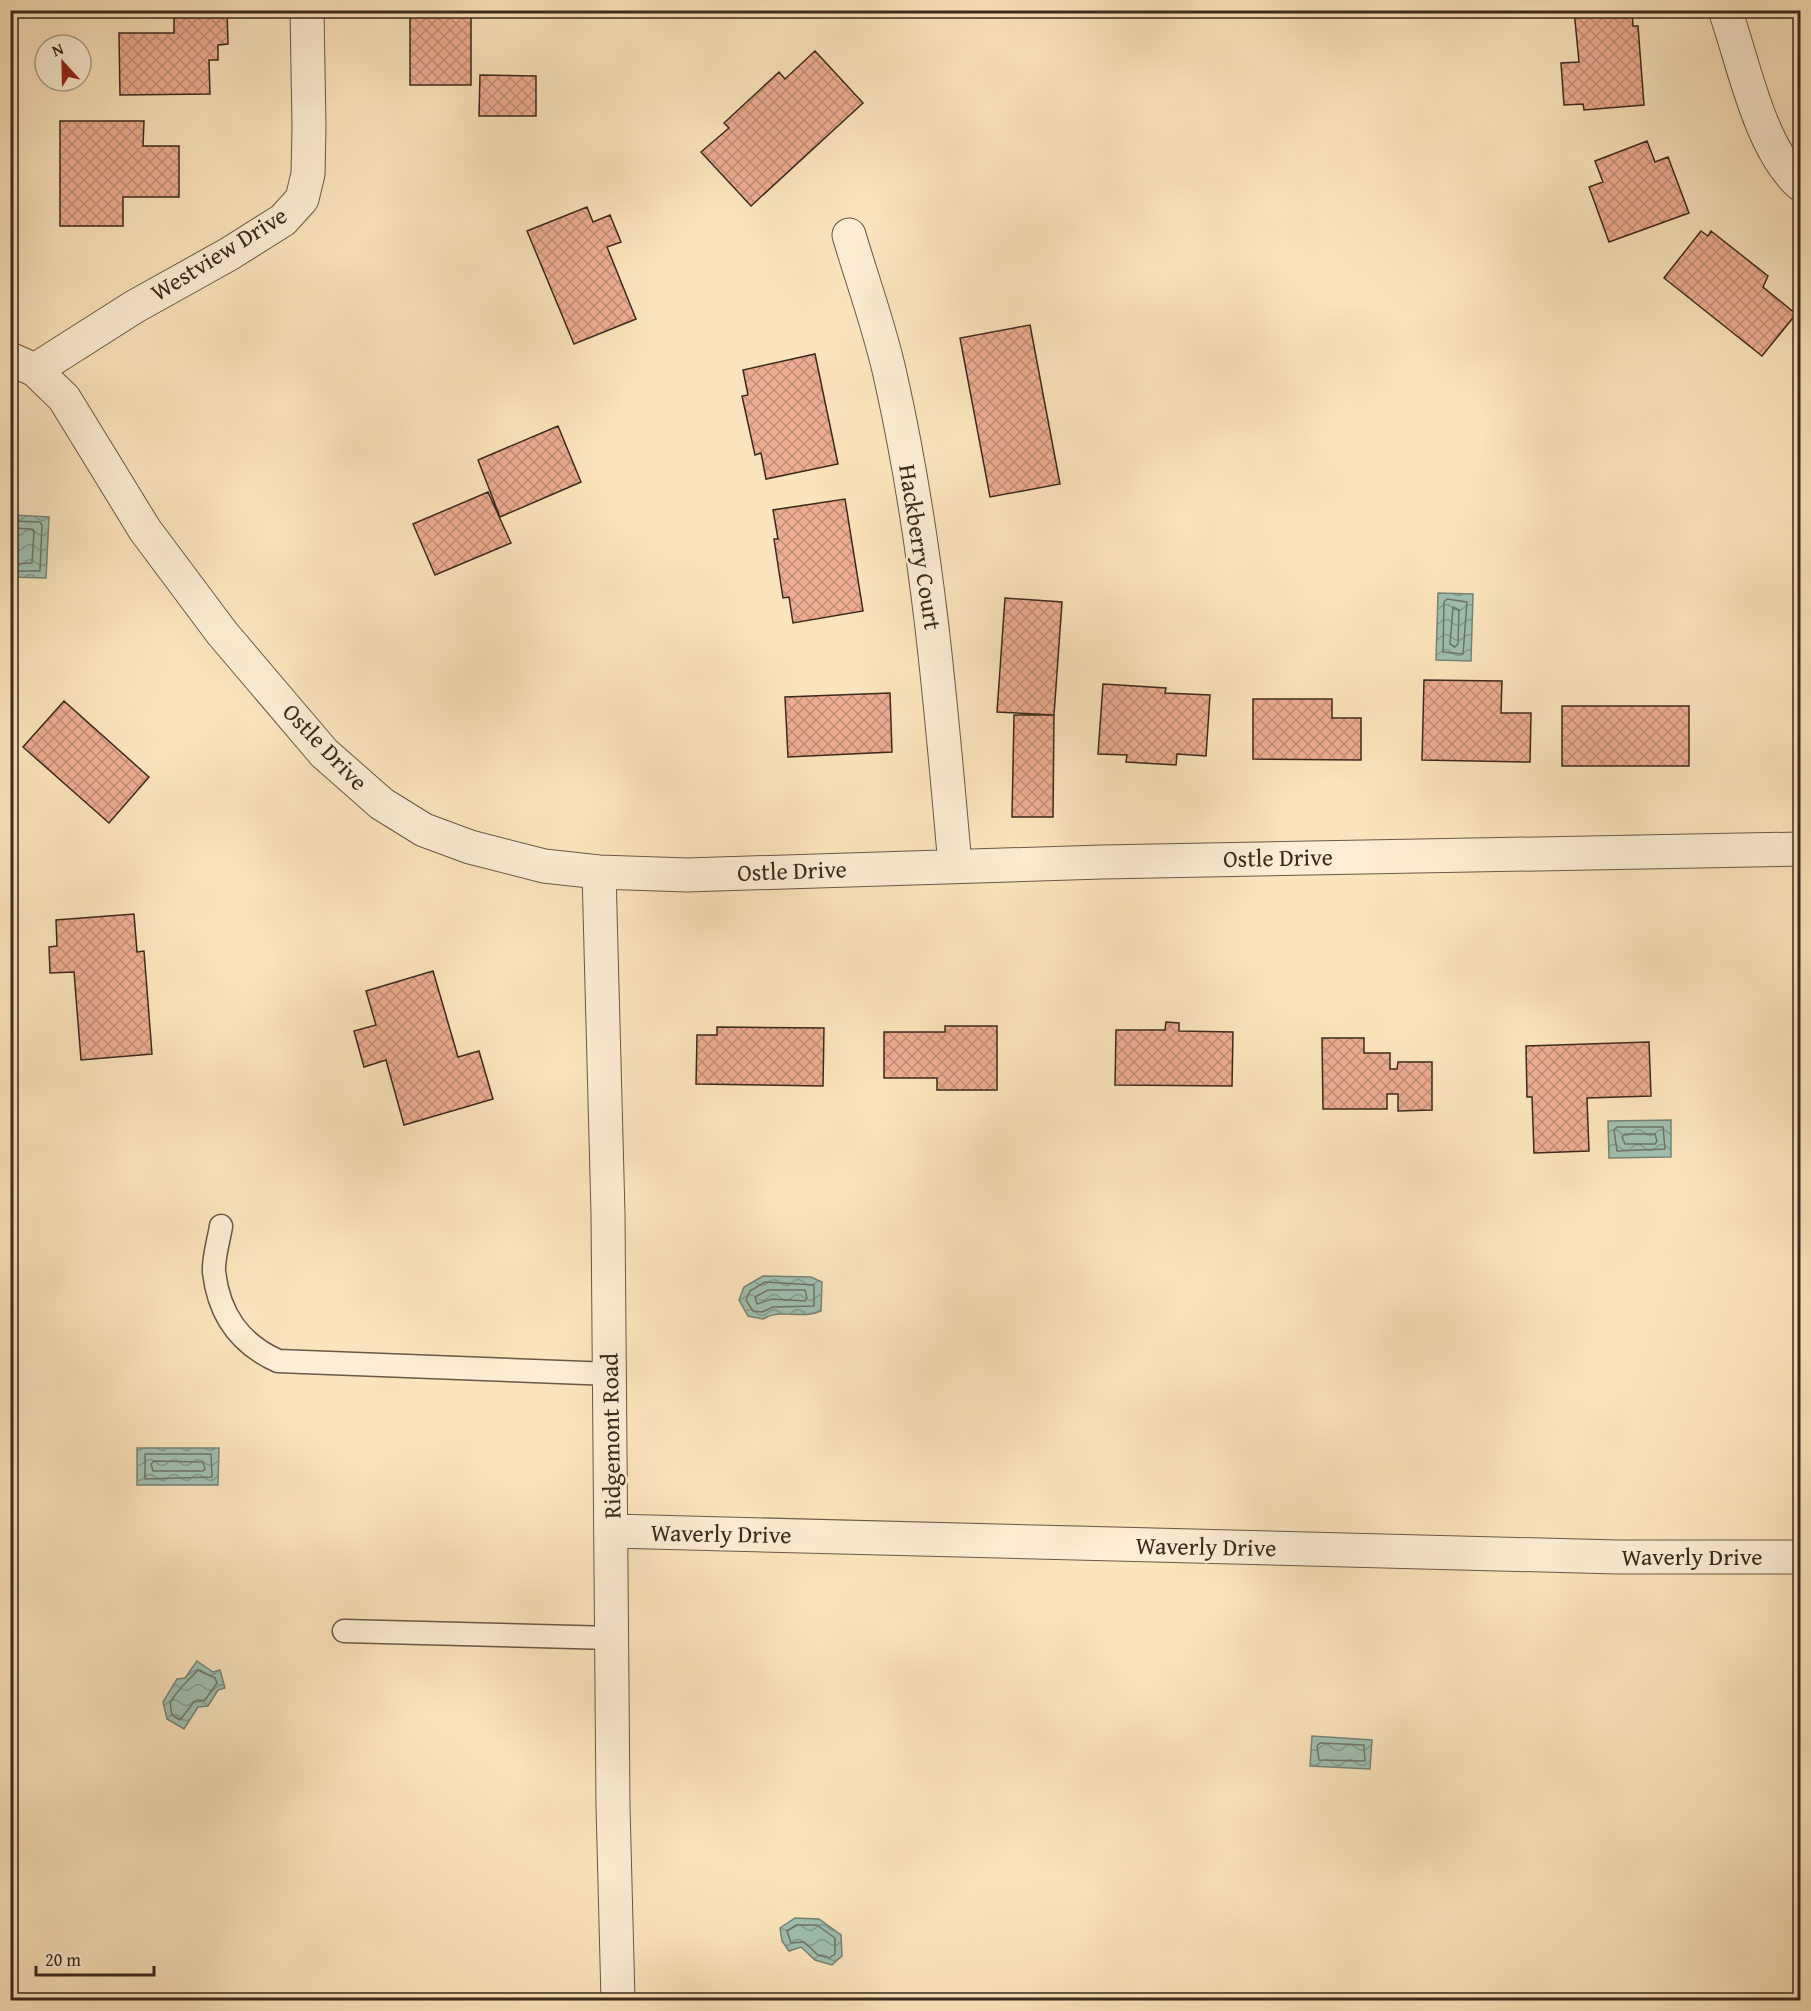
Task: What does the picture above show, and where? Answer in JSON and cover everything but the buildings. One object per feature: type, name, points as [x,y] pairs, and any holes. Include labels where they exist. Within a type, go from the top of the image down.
[{"type":"street","name":"Westview Drive","points":[[23,365],[229,254],[284,220],[302,199],[308,174],[308,10]]},
{"type":"street","points":[[1725,10],[1771,146],[1787,171],[1800,184]]},
{"type":"street","name":"Hackberry Court","points":[[849,235],[891,377],[916,507],[938,670],[955,866]]},
{"type":"street","name":"Ostle Drive","points":[[23,365],[64,398],[145,530],[222,633],[324,753],[382,804],[424,830],[470,847],[544,866],[599,872],[687,875],[955,866],[1800,849]]},
{"type":"street","name":"Ridgemont Road","points":[[599,872],[611,1374],[612,1638],[618,2001]]},
{"type":"street","name":"Waverly Drive","points":[[612,1531],[1617,1557],[1800,1557]]},
{"type":"lane","points":[[221,1226],[214,1270],[222,1306],[240,1335],[255,1351],[278,1361],[611,1374]]},
{"type":"lane","points":[[344,1631],[612,1638]]},
{"type":"water","points":[[13,515],[49,517],[46,578],[11,577]]},
{"type":"water","points":[[1438,593],[1473,594],[1471,661],[1436,660]]},
{"type":"water","points":[[1671,1120],[1671,1157],[1609,1158],[1608,1121]]},
{"type":"water","points":[[763,1276],[811,1277],[822,1282],[821,1311],[806,1314],[777,1314],[763,1319],[748,1316],[739,1300],[744,1287]]},
{"type":"water","points":[[137,1448],[219,1448],[218,1485],[137,1485]]},
{"type":"water","points":[[197,1661],[213,1672],[220,1670],[225,1688],[218,1690],[208,1706],[198,1707],[184,1729],[167,1719],[163,1702],[177,1679],[185,1678]]},
{"type":"water","points":[[1312,1736],[1372,1740],[1370,1769],[1310,1766]]},
{"type":"water","points":[[795,1918],[819,1919],[841,1935],[842,1956],[832,1965],[815,1960],[801,1947],[789,1951],[782,1941],[780,1928]]}]
